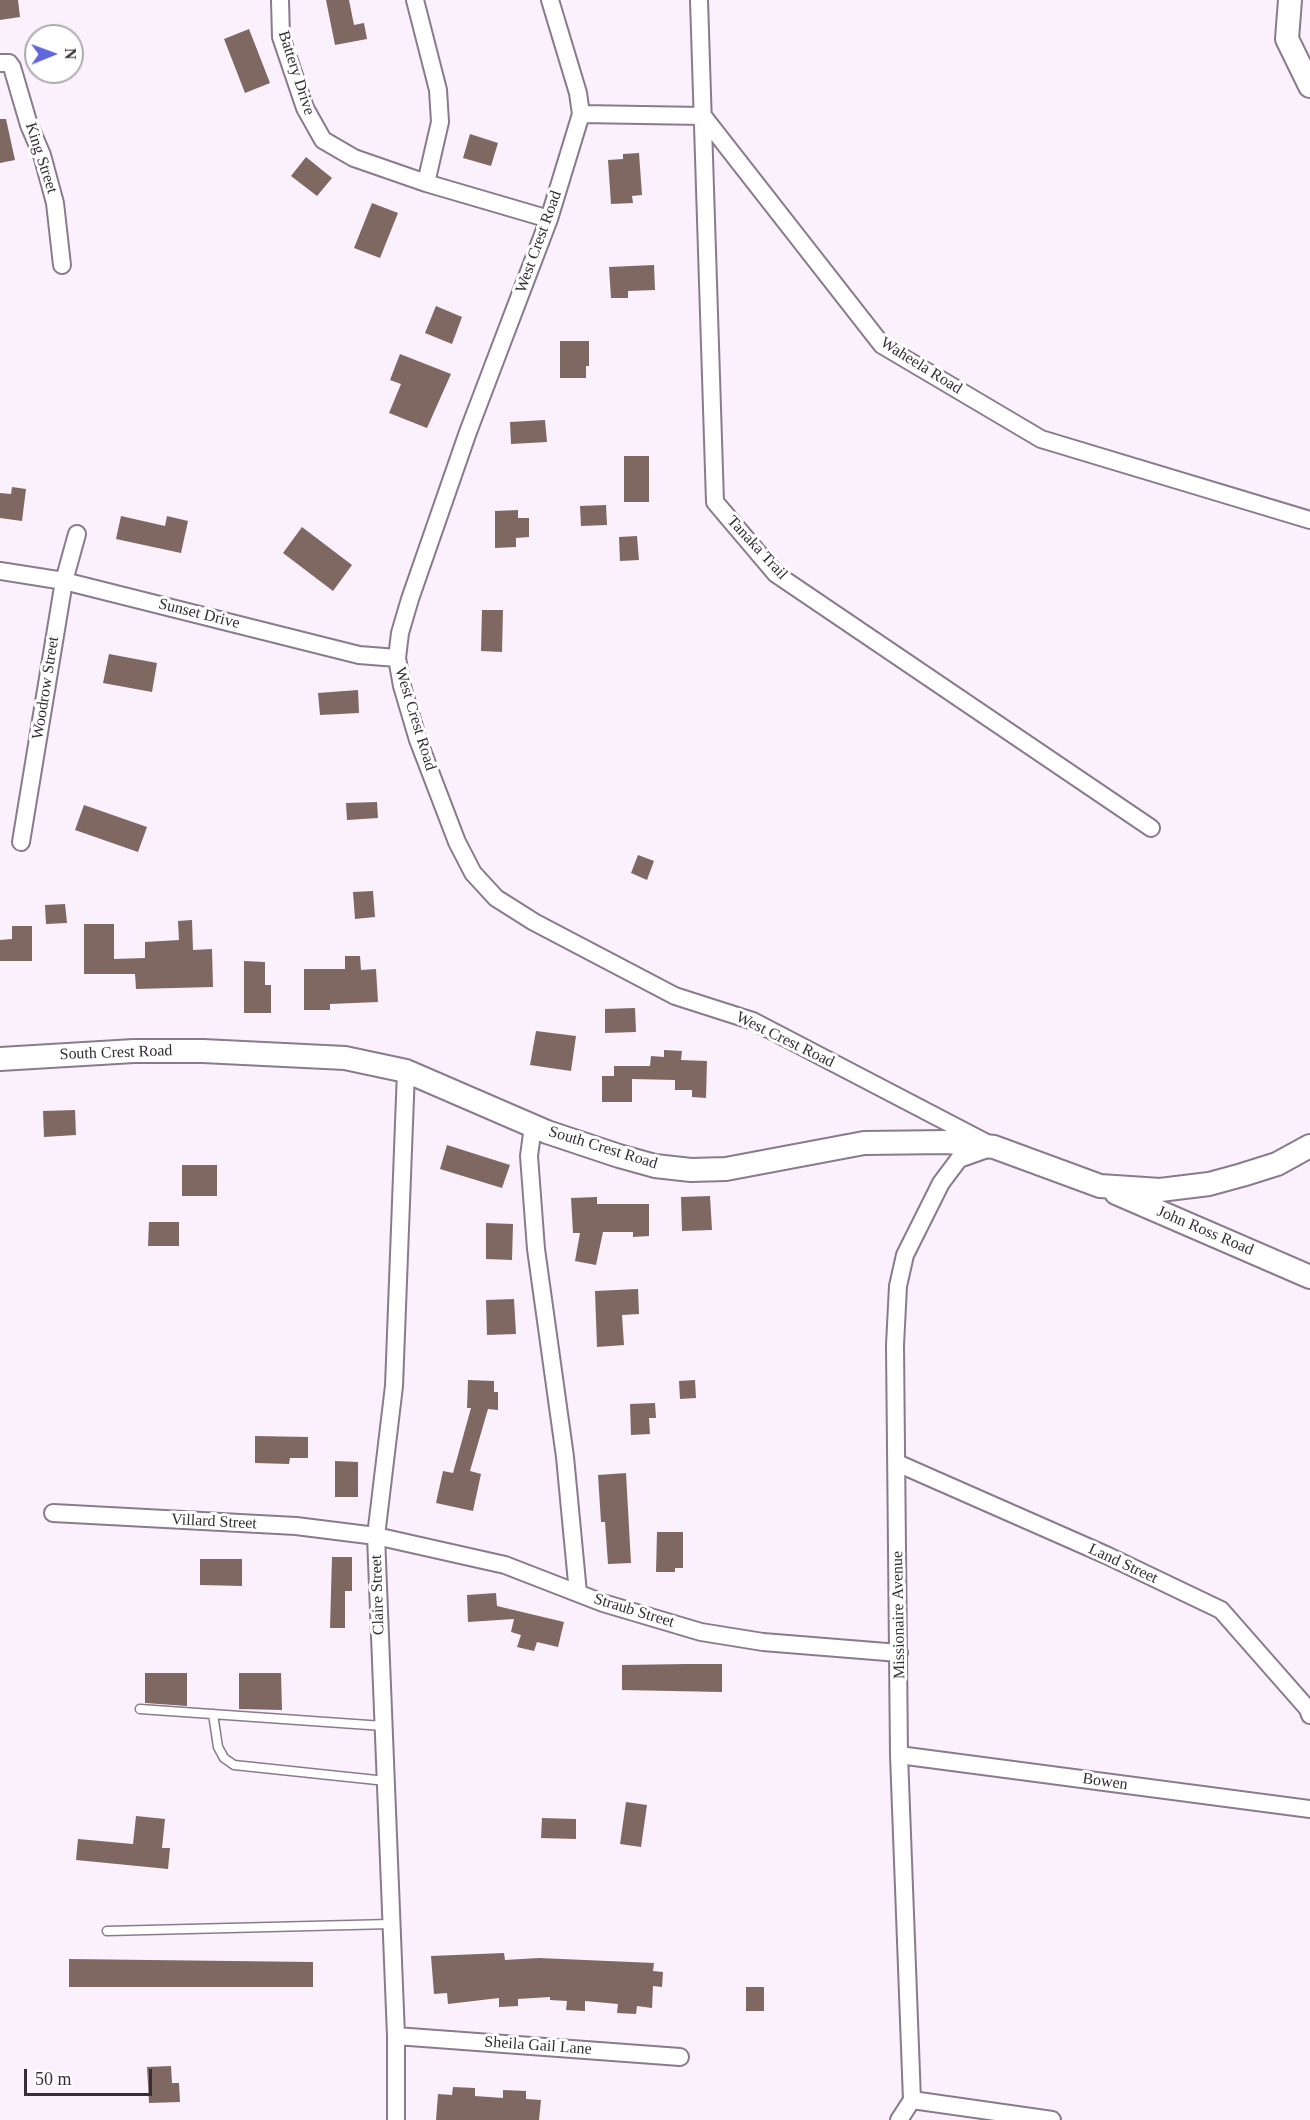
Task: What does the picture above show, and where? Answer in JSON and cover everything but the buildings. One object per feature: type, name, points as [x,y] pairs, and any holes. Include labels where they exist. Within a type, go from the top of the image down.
[{"type":"street","name":"Battery Drive","points":[[280,0],[281,37],[305,108],[323,140],[354,158],[426,183],[549,219]]},
{"type":"street","points":[[414,0],[438,90],[440,122],[426,183]]},
{"type":"street","name":"West Crest Road","points":[[550,0],[578,93],[581,114],[549,219],[468,432],[410,599],[400,633],[397,658],[402,686],[418,740],[457,842],[473,873],[496,898],[534,922],[675,996],[753,1021],[994,1147]]},
{"type":"street","name":"Tanaka Trail","points":[[699,0],[715,501],[776,574],[1151,828]]},
{"type":"street","points":[[1290,0],[1287,39],[1310,86]]},
{"type":"street","name":"King Street","points":[[0,63],[9,63],[12,67],[29,125],[42,155],[55,204],[63,265]]},
{"type":"street","points":[[581,114],[703,116]]},
{"type":"street","name":"Waheela Road","points":[[703,116],[882,345],[1041,439],[1310,520]]},
{"type":"street","name":"Woodrow Street","points":[[21,842],[64,581],[76,534]]},
{"type":"street","name":"Sunset Drive","points":[[0,571],[64,581],[359,655],[397,658]]},
{"type":"street","name":"South Crest Road","points":[[0,1059],[134,1051],[203,1051],[345,1058],[406,1071],[533,1126],[619,1156],[655,1166],[691,1170],[726,1169],[864,1143],[948,1142],[994,1147],[1100,1186],[1160,1190],[1209,1184],[1277,1164],[1310,1146]]},
{"type":"street","name":"Claire Street","points":[[396,2120],[396,2036],[376,1536],[394,1386],[406,1071]]},
{"type":"street","points":[[533,1126],[529,1156],[536,1239],[565,1457],[578,1593]]},
{"type":"street","name":"Missionaire Avenue","points":[[912,2100],[899,1755],[895,1345],[898,1286],[905,1255],[941,1183],[959,1159],[994,1147]]},
{"type":"street","name":"John Ross Road","points":[[1100,1186],[1310,1277]]},
{"type":"street","name":"Land Street","points":[[897,1463],[1221,1610],[1308,1709],[1310,1715]]},
{"type":"street","name":"Villard Street","points":[[53,1513],[296,1526],[376,1536]]},
{"type":"street","name":"Straub Street","points":[[376,1536],[505,1564],[578,1593],[701,1632],[763,1642],[899,1653]]},
{"type":"street","name":"Bowen","points":[[899,1755],[1310,1809]]},
{"type":"street","name":"Sheila Gail Lane","points":[[396,2036],[680,2057]]},
{"type":"street","points":[[899,2120],[912,2100],[1052,2120]]},
{"type":"lane","points":[[140,1709],[383,1726]]},
{"type":"lane","points":[[213,1714],[218,1746],[224,1758],[234,1765],[386,1780]]},
{"type":"lane","points":[[107,1931],[391,1924]]}]
